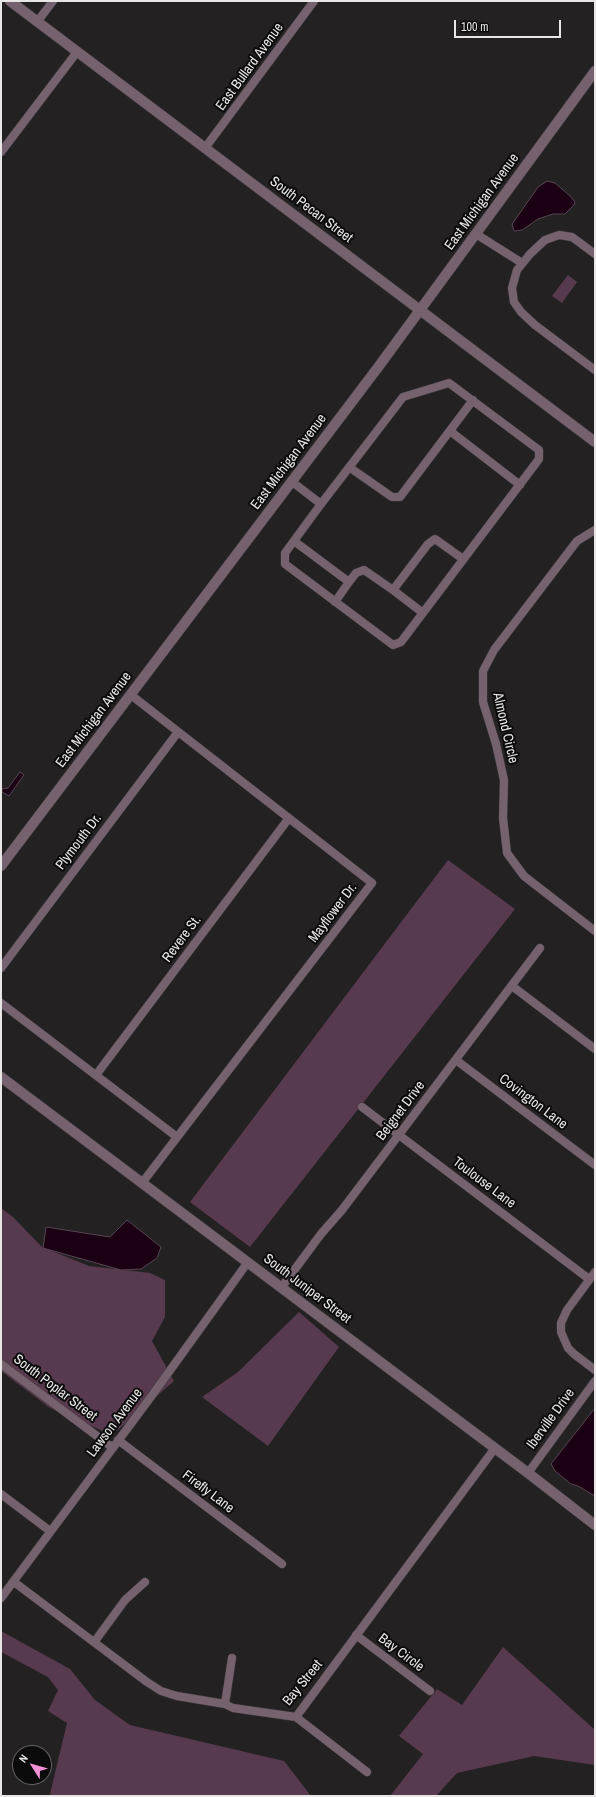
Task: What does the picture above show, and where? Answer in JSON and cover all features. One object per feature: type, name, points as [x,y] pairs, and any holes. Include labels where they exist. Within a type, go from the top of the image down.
[{"type":"street","name":"South Pecan Street","points":[[10,1],[595,442]]},
{"type":"street","points":[[38,22],[53,1]]},
{"type":"street","name":"East Bullard Avenue","points":[[205,148],[314,1]]},
{"type":"street","points":[[1,152],[77,52]]},
{"type":"street","name":"East Michigan Avenue","points":[[1,866],[420,310],[595,71]]},
{"type":"street","points":[[476,234],[522,263]]},
{"type":"street","points":[[595,254],[572,237],[559,235],[545,240],[517,270],[512,288],[514,302],[535,325],[595,370]]},
{"type":"street","points":[[450,383],[539,450],[539,459],[520,485],[401,642],[393,645],[285,564],[285,553],[349,467],[402,397],[450,383]]},
{"type":"street","points":[[349,467],[392,497],[400,497],[474,400]]},
{"type":"street","points":[[450,431],[520,485]]},
{"type":"street","points":[[291,482],[321,504]]},
{"type":"street","name":"Almond Circle","points":[[595,530],[577,541],[494,650],[483,671],[483,702],[496,744],[504,780],[503,818],[507,852],[524,876],[595,932]]},
{"type":"street","points":[[393,590],[428,544],[435,539],[463,559]]},
{"type":"street","points":[[294,541],[349,582]]},
{"type":"street","points":[[335,602],[356,573],[364,570],[423,613]]},
{"type":"street","name":"Mayflower Dr.","points":[[131,695],[372,883],[142,1183]]},
{"type":"street","name":"Plymouth Dr.","points":[[1,968],[178,732]]},
{"type":"street","name":"Revere St.","points":[[96,1075],[289,818]]},
{"type":"street","name":"Beignet Drive","points":[[281,1288],[540,948]]},
{"type":"street","points":[[512,986],[595,1049]]},
{"type":"street","points":[[1,1003],[177,1137]]},
{"type":"street","name":"Covington Lane","points":[[456,1060],[595,1165]]},
{"type":"street","name":"South Juniper Street","points":[[1,1077],[595,1524]]},
{"type":"street","name":"Toulouse Lane","points":[[362,1107],[590,1279]]},
{"type":"street","name":"Lawson Avenue","points":[[1,1598],[113,1448],[248,1262]]},
{"type":"street","points":[[595,1272],[567,1310],[562,1323],[561,1332],[568,1348],[595,1370]]},
{"type":"street","name":"South Poplar Street","points":[[1,1364],[113,1448]]},
{"type":"street","name":"Iberville Drive","points":[[528,1473],[595,1381]]},
{"type":"street","name":"Firefly Lane","points":[[118,1440],[282,1564]]},
{"type":"street","name":"Bay Street","points":[[14,1582],[161,1691],[177,1696],[225,1704],[233,1708],[296,1717],[495,1448]]},
{"type":"street","points":[[1,1494],[50,1531]]},
{"type":"street","points":[[95,1641],[125,1600],[145,1582]]},
{"type":"street","name":"Bay Circle","points":[[356,1636],[430,1691]]},
{"type":"street","points":[[225,1704],[232,1658]]},
{"type":"street","points":[[296,1717],[367,1772]]},
{"type":"shaded area","points":[[547,181],[555,183],[570,196],[575,202],[574,205],[565,214],[553,214],[538,219],[522,230],[514,231],[512,224],[538,187]]},
{"type":"shaded area","points":[[568,275],[577,282],[562,303],[552,296]]},
{"type":"shaded area","points":[[20,772],[24,775],[9,796],[2,792],[2,789],[8,788]]},
{"type":"shaded area","points":[[448,860],[515,909],[250,1247],[190,1202]]},
{"type":"shaded area","points":[[1,1208],[13,1217],[42,1247],[89,1266],[150,1273],[165,1280],[165,1317],[152,1341],[174,1381],[112,1435],[50,1408],[1,1371]]},
{"type":"shaded area","points":[[127,1220],[161,1247],[157,1258],[141,1269],[121,1270],[43,1248],[46,1227],[110,1237]]},
{"type":"shaded area","points":[[299,1312],[339,1347],[268,1446],[202,1397],[238,1372]]},
{"type":"shaded area","points":[[595,1408],[595,1496],[578,1486],[571,1484],[555,1471],[551,1464]]},
{"type":"shaded area","points":[[1,1631],[70,1669],[95,1700],[130,1725],[284,1761],[311,1796],[51,1796],[50,1794],[67,1723],[48,1711],[58,1690],[48,1677],[1,1652]]},
{"type":"shaded area","points":[[503,1647],[595,1730],[595,1765],[534,1756],[457,1773],[436,1796],[390,1796],[423,1754],[399,1736],[437,1689],[462,1705]]}]
